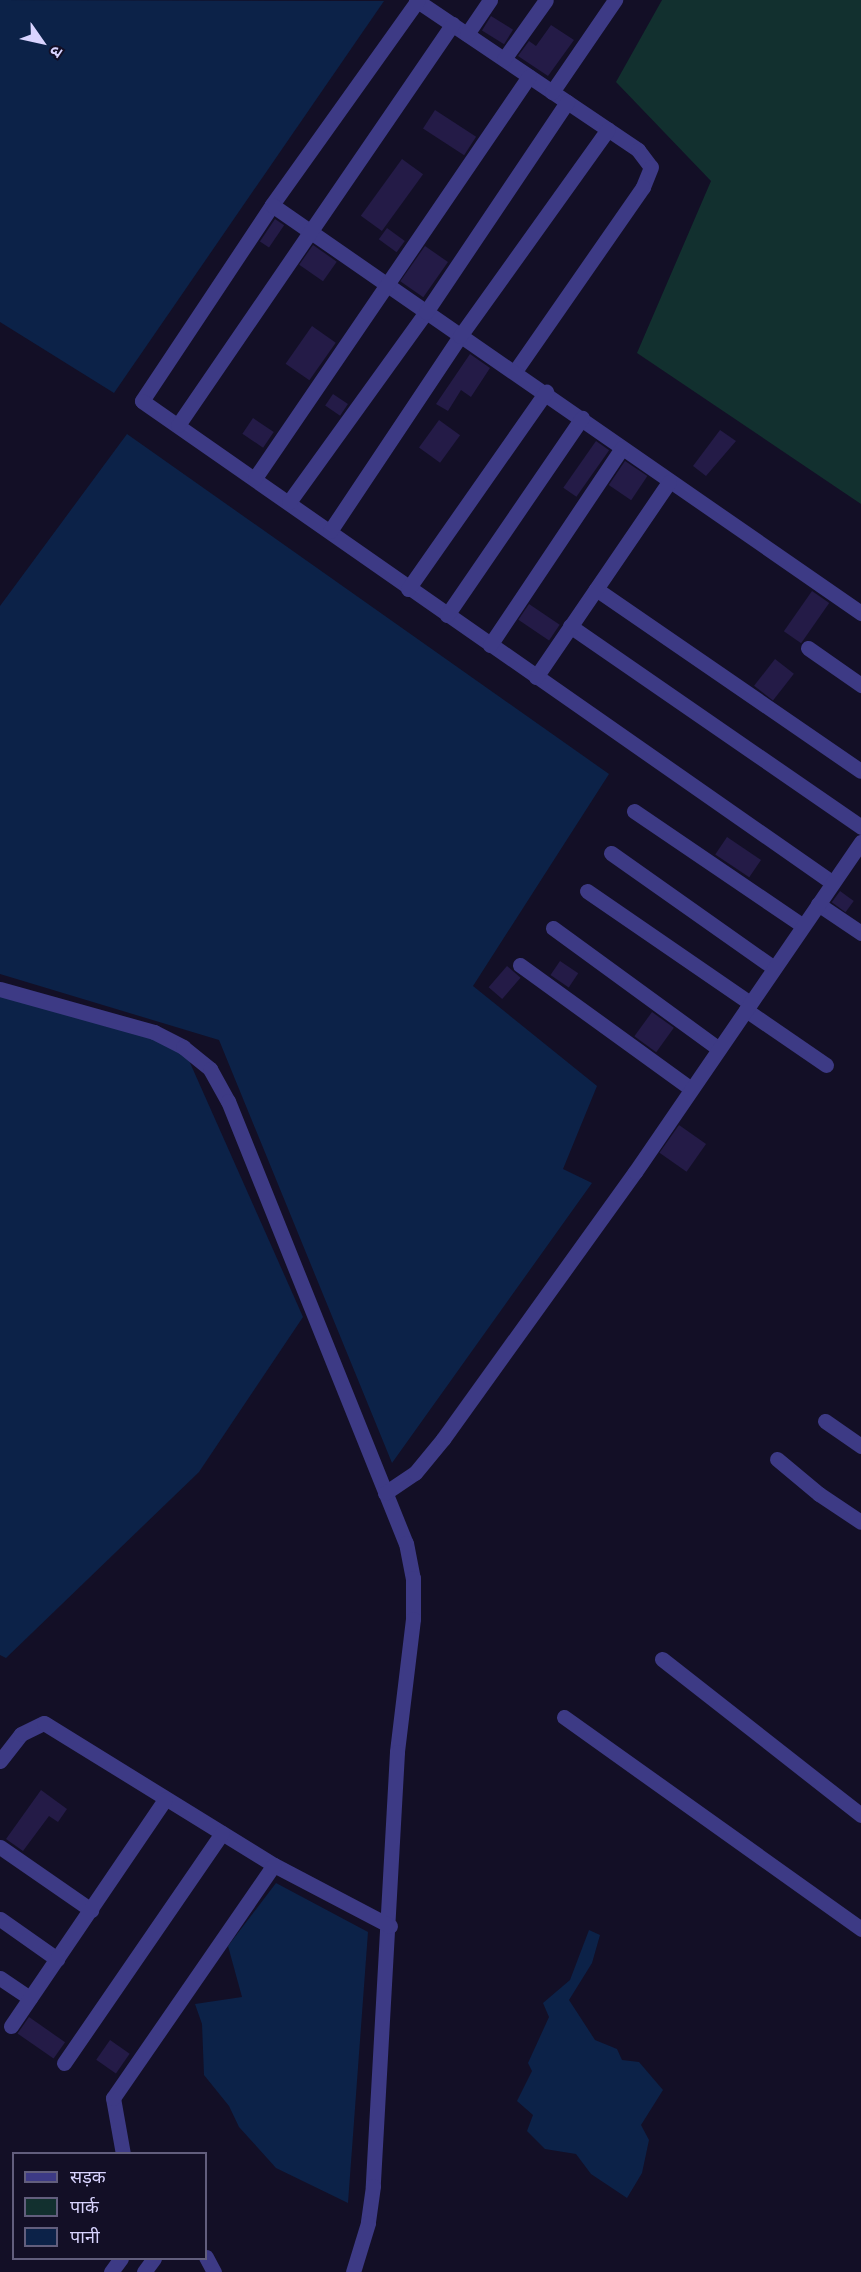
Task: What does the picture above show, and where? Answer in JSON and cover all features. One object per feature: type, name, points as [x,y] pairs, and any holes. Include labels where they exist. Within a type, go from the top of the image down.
[{"type":"street","points":[[515,371],[649,175],[651,167],[645,156],[608,129],[417,0],[272,205],[142,401],[289,502],[408,589],[833,883]]},
{"type":"street","points":[[467,34],[490,0]]},
{"type":"street","points":[[504,59],[546,0]]},
{"type":"street","points":[[552,92],[615,0]]},
{"type":"street","points":[[178,425],[312,233],[453,24]]},
{"type":"street","points":[[255,478],[384,284],[529,77]]},
{"type":"street","points":[[289,502],[426,312],[567,102]]},
{"type":"street","points":[[330,531],[460,336],[608,129]]},
{"type":"street","points":[[272,205],[460,336],[546,392],[669,482],[861,613]]},
{"type":"street","points":[[408,589],[546,392]]},
{"type":"street","points":[[447,615],[582,418]]},
{"type":"street","points":[[490,645],[622,448]]},
{"type":"street","points":[[536,677],[669,482]]},
{"type":"street","points":[[596,590],[861,771]]},
{"type":"street","points":[[570,626],[861,827]]},
{"type":"street","points":[[808,648],[861,685]]},
{"type":"street","points":[[634,811],[803,926]]},
{"type":"street","points":[[385,1493],[415,1473],[443,1439],[691,1089],[861,842]]},
{"type":"street","points":[[611,853],[774,968]]},
{"type":"street","points":[[587,891],[826,1065]]},
{"type":"street","points":[[818,904],[861,933]]},
{"type":"street","points":[[553,928],[719,1048]]},
{"type":"street","points":[[520,965],[691,1089]]},
{"type":"street","points":[[0,989],[154,1032],[183,1047],[210,1069],[228,1101],[406,1543],[413,1578],[413,1619],[397,1752],[390,1926],[373,2186],[368,2223],[353,2272]]},
{"type":"street","points":[[825,1421],[861,1446]]},
{"type":"street","points":[[777,1459],[819,1494],[861,1522]]},
{"type":"street","points":[[662,1659],[861,1815]]},
{"type":"street","points":[[564,1717],[861,1929]]},
{"type":"street","points":[[0,1761],[21,1734],[44,1723],[274,1865],[390,1926]]},
{"type":"street","points":[[11,2026],[165,1798]]},
{"type":"street","points":[[64,2063],[222,1833]]},
{"type":"street","points":[[0,1847],[90,1910]]},
{"type":"street","points":[[123,2152],[113,2098],[274,1865]]},
{"type":"street","points":[[0,1919],[57,1959]]},
{"type":"street","points":[[0,1978],[30,1998]]},
{"type":"street","points":[[111,2272],[120,2260]]},
{"type":"street","points":[[144,2272],[153,2260]]},
{"type":"green space","points":[[662,0],[861,0],[861,504],[637,353],[711,181],[616,82]]},
{"type":"water","points":[[0,0],[384,1],[114,393],[0,322]]},
{"type":"water","points":[[127,434],[609,774],[473,986],[597,1086],[563,1169],[592,1183],[392,1463],[219,1040],[0,974],[0,606]]},
{"type":"water","points":[[0,992],[183,1047],[303,1317],[199,1472],[6,1658],[0,1655]]},
{"type":"water","points":[[276,1883],[368,1932],[348,2203],[276,2168],[239,2127],[229,2106],[204,2075],[202,2024],[195,2004],[242,1997],[228,1946]]},
{"type":"water","points":[[589,1930],[600,1935],[592,1963],[569,2000],[595,2040],[617,2049],[622,2060],[639,2062],[663,2090],[641,2125],[649,2140],[642,2173],[627,2198],[591,2174],[576,2154],[545,2149],[527,2131],[533,2115],[517,2101],[532,2071],[528,2063],[549,2017],[543,2003],[570,1980]]},
{"type":"building","points":[[491,16],[513,30],[504,44],[482,30]]},
{"type":"building","points":[[551,25],[574,40],[548,76],[518,56],[529,41],[536,46]]},
{"type":"building","points":[[435,110],[476,137],[464,155],[423,128]]},
{"type":"building","points":[[402,159],[423,174],[382,231],[361,216]]},
{"type":"building","points":[[275,219],[284,225],[269,248],[260,241]]},
{"type":"building","points":[[387,228],[405,241],[397,252],[379,239]]},
{"type":"building","points":[[313,245],[337,262],[323,281],[299,265]]},
{"type":"building","points":[[425,246],[448,262],[423,297],[400,281]]},
{"type":"building","points":[[312,326],[336,343],[309,380],[286,364]]},
{"type":"building","points":[[470,354],[490,368],[471,397],[461,390],[448,411],[436,404]]},
{"type":"building","points":[[333,394],[348,404],[340,416],[325,406]]},
{"type":"building","points":[[253,418],[274,432],[263,448],[242,434]]},
{"type":"building","points":[[439,420],[460,435],[440,463],[419,448]]},
{"type":"building","points":[[720,430],[736,441],[706,476],[693,466]]},
{"type":"building","points":[[596,441],[609,450],[576,497],[563,488]]},
{"type":"building","points":[[625,461],[647,476],[631,500],[609,485]]},
{"type":"building","points":[[812,591],[829,603],[801,643],[784,631]]},
{"type":"building","points":[[529,604],[560,625],[549,640],[518,620]]},
{"type":"building","points":[[775,659],[794,674],[773,701],[754,686]]},
{"type":"building","points":[[727,837],[761,860],[749,877],[715,854]]},
{"type":"building","points":[[840,891],[854,901],[846,912],[832,902]]},
{"type":"building","points":[[560,961],[578,973],[569,987],[550,975]]},
{"type":"building","points":[[507,966],[521,978],[502,999],[489,987]]},
{"type":"building","points":[[652,1012],[674,1028],[656,1052],[634,1036]]},
{"type":"building","points":[[679,1125],[706,1144],[687,1172],[659,1153]]},
{"type":"building","points":[[41,1790],[67,1809],[58,1822],[49,1816],[23,1851],[6,1839]]},
{"type":"building","points":[[29,2017],[65,2042],[54,2059],[18,2033]]},
{"type":"building","points":[[110,2040],[130,2054],[116,2073],[96,2060]]}]
